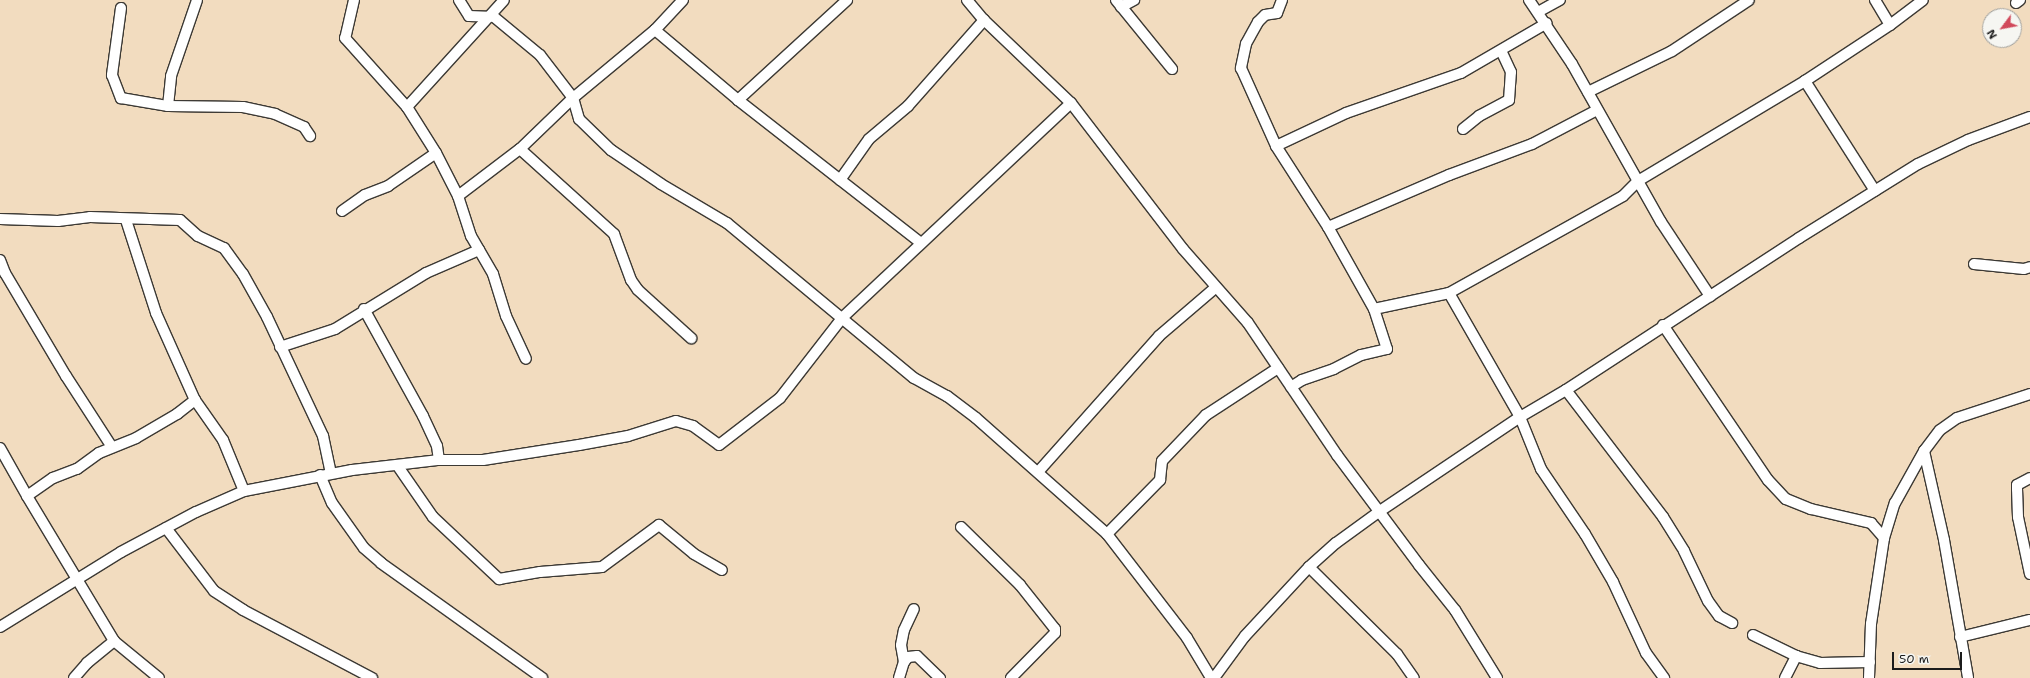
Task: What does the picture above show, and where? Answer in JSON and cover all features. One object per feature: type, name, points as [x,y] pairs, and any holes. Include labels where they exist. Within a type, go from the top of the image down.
[{"type":"street","points":[[168,106],[171,76],[196,0]]},
{"type":"street","points":[[354,0],[345,38],[408,107],[436,153],[458,196],[471,236],[493,274],[506,316],[526,358]]},
{"type":"street","points":[[459,0],[469,16],[488,15],[494,17],[540,56],[573,98],[578,119],[611,150],[660,184],[727,223],[914,378],[947,396],[976,418],[1107,534],[1187,638],[1213,678],[1246,636],[1309,567],[1336,542],[1380,511],[1520,417],[1566,390],[1664,325],[1918,164],[1968,140],[2030,117]]},
{"type":"street","points":[[408,107],[488,15],[504,0]]},
{"type":"street","points":[[458,196],[520,149],[573,98],[655,30],[683,0]]},
{"type":"street","points":[[738,100],[847,0]]},
{"type":"street","points":[[967,0],[984,20],[1071,103],[1216,288],[1248,323],[1337,455],[1419,565],[1456,610],[1497,678]]},
{"type":"street","points":[[1134,0],[1119,3],[1172,69]]},
{"type":"street","points":[[1282,0],[1277,13],[1265,15],[1258,22],[1246,44],[1242,68],[1276,146],[1328,227],[1374,309],[1387,349],[1361,355],[1334,369],[1302,380],[1291,387]]},
{"type":"street","points":[[1529,0],[1547,23],[1588,92],[1661,222],[1710,296]]},
{"type":"street","points":[[1538,12],[1560,0]]},
{"type":"street","points":[[1588,92],[1672,51],[1749,0]]},
{"type":"street","points":[[1875,0],[1890,25]]},
{"type":"street","points":[[1374,309],[1449,293],[1623,196],[1638,182],[1805,81],[1890,25],[1922,0]]},
{"type":"street","points":[[121,8],[112,75],[121,98],[168,106],[243,106],[276,114],[304,127],[310,136]]},
{"type":"street","points":[[840,180],[869,139],[883,124],[908,106],[984,20]]},
{"type":"street","points":[[1276,146],[1346,113],[1461,73],[1547,23]]},
{"type":"street","points":[[655,30],[738,100],[921,243]]},
{"type":"street","points":[[1463,129],[1479,116],[1509,100],[1511,72],[1501,51]]},
{"type":"street","points":[[1805,81],[1875,191]]},
{"type":"street","points":[[0,627],[30,607],[77,582],[121,552],[166,528],[244,491],[320,475],[439,460],[483,460],[579,445],[628,436],[676,421],[693,426],[719,445],[780,398],[842,318],[1071,103]]},
{"type":"street","points":[[1328,227],[1449,174],[1532,144],[1597,110]]},
{"type":"street","points":[[520,149],[614,234],[631,280],[638,290],[691,338]]},
{"type":"street","points":[[342,211],[365,195],[388,186],[436,153]]},
{"type":"street","points":[[0,220],[58,221],[90,217],[126,220],[180,220],[198,236],[224,248],[256,296],[323,436],[331,474]]},
{"type":"street","points":[[126,220],[156,313],[195,400],[223,440],[244,491]]},
{"type":"street","points":[[280,347],[335,329],[364,309],[426,273],[479,250]]},
{"type":"street","points":[[0,260],[5,273],[66,376],[112,447]]},
{"type":"street","points":[[1974,264],[2024,269],[2030,267]]},
{"type":"street","points":[[1038,472],[1159,336],[1216,288]]},
{"type":"street","points":[[1449,293],[1520,417],[1541,469],[1585,534],[1613,582],[1646,653],[1664,678]]},
{"type":"street","points":[[364,309],[423,416],[437,446],[439,460]]},
{"type":"street","points":[[1664,325],[1768,480],[1786,499],[1811,509],[1871,523],[1884,538]]},
{"type":"street","points":[[1107,534],[1160,480],[1162,461],[1206,415],[1278,368]]},
{"type":"street","points":[[1566,390],[1663,517],[1684,551],[1708,601],[1719,616],[1732,623]]},
{"type":"street","points":[[1869,678],[1871,624],[1884,538],[1895,502],[1924,451],[1940,430],[1957,418],[2030,394]]},
{"type":"street","points":[[27,496],[52,478],[77,469],[112,447],[136,438],[177,414],[195,400]]},
{"type":"street","points":[[0,448],[77,582],[114,641],[159,678]]},
{"type":"street","points":[[1924,451],[1944,540],[1968,678]]},
{"type":"street","points":[[397,465],[433,517],[499,579],[540,572],[602,567],[659,525],[694,554],[722,570]]},
{"type":"street","points":[[320,475],[332,503],[364,548],[378,561],[542,678]]},
{"type":"street","points":[[2030,478],[2017,485],[2017,489],[2018,517],[2030,574]]},
{"type":"street","points":[[961,527],[1020,585],[1055,629],[1055,633],[1011,678]]},
{"type":"street","points":[[166,528],[214,591],[243,610],[372,678]]},
{"type":"street","points":[[1309,567],[1397,654],[1414,678]]},
{"type":"street","points":[[899,678],[905,658],[901,645],[904,630],[914,610]]},
{"type":"street","points":[[1960,637],[2030,620]]},
{"type":"street","points":[[1753,635],[1796,656],[1828,664],[1870,662]]},
{"type":"street","points":[[74,678],[87,663],[114,641]]},
{"type":"street","points":[[905,658],[917,656],[940,678]]},
{"type":"street","points":[[1785,678],[1796,656]]}]
